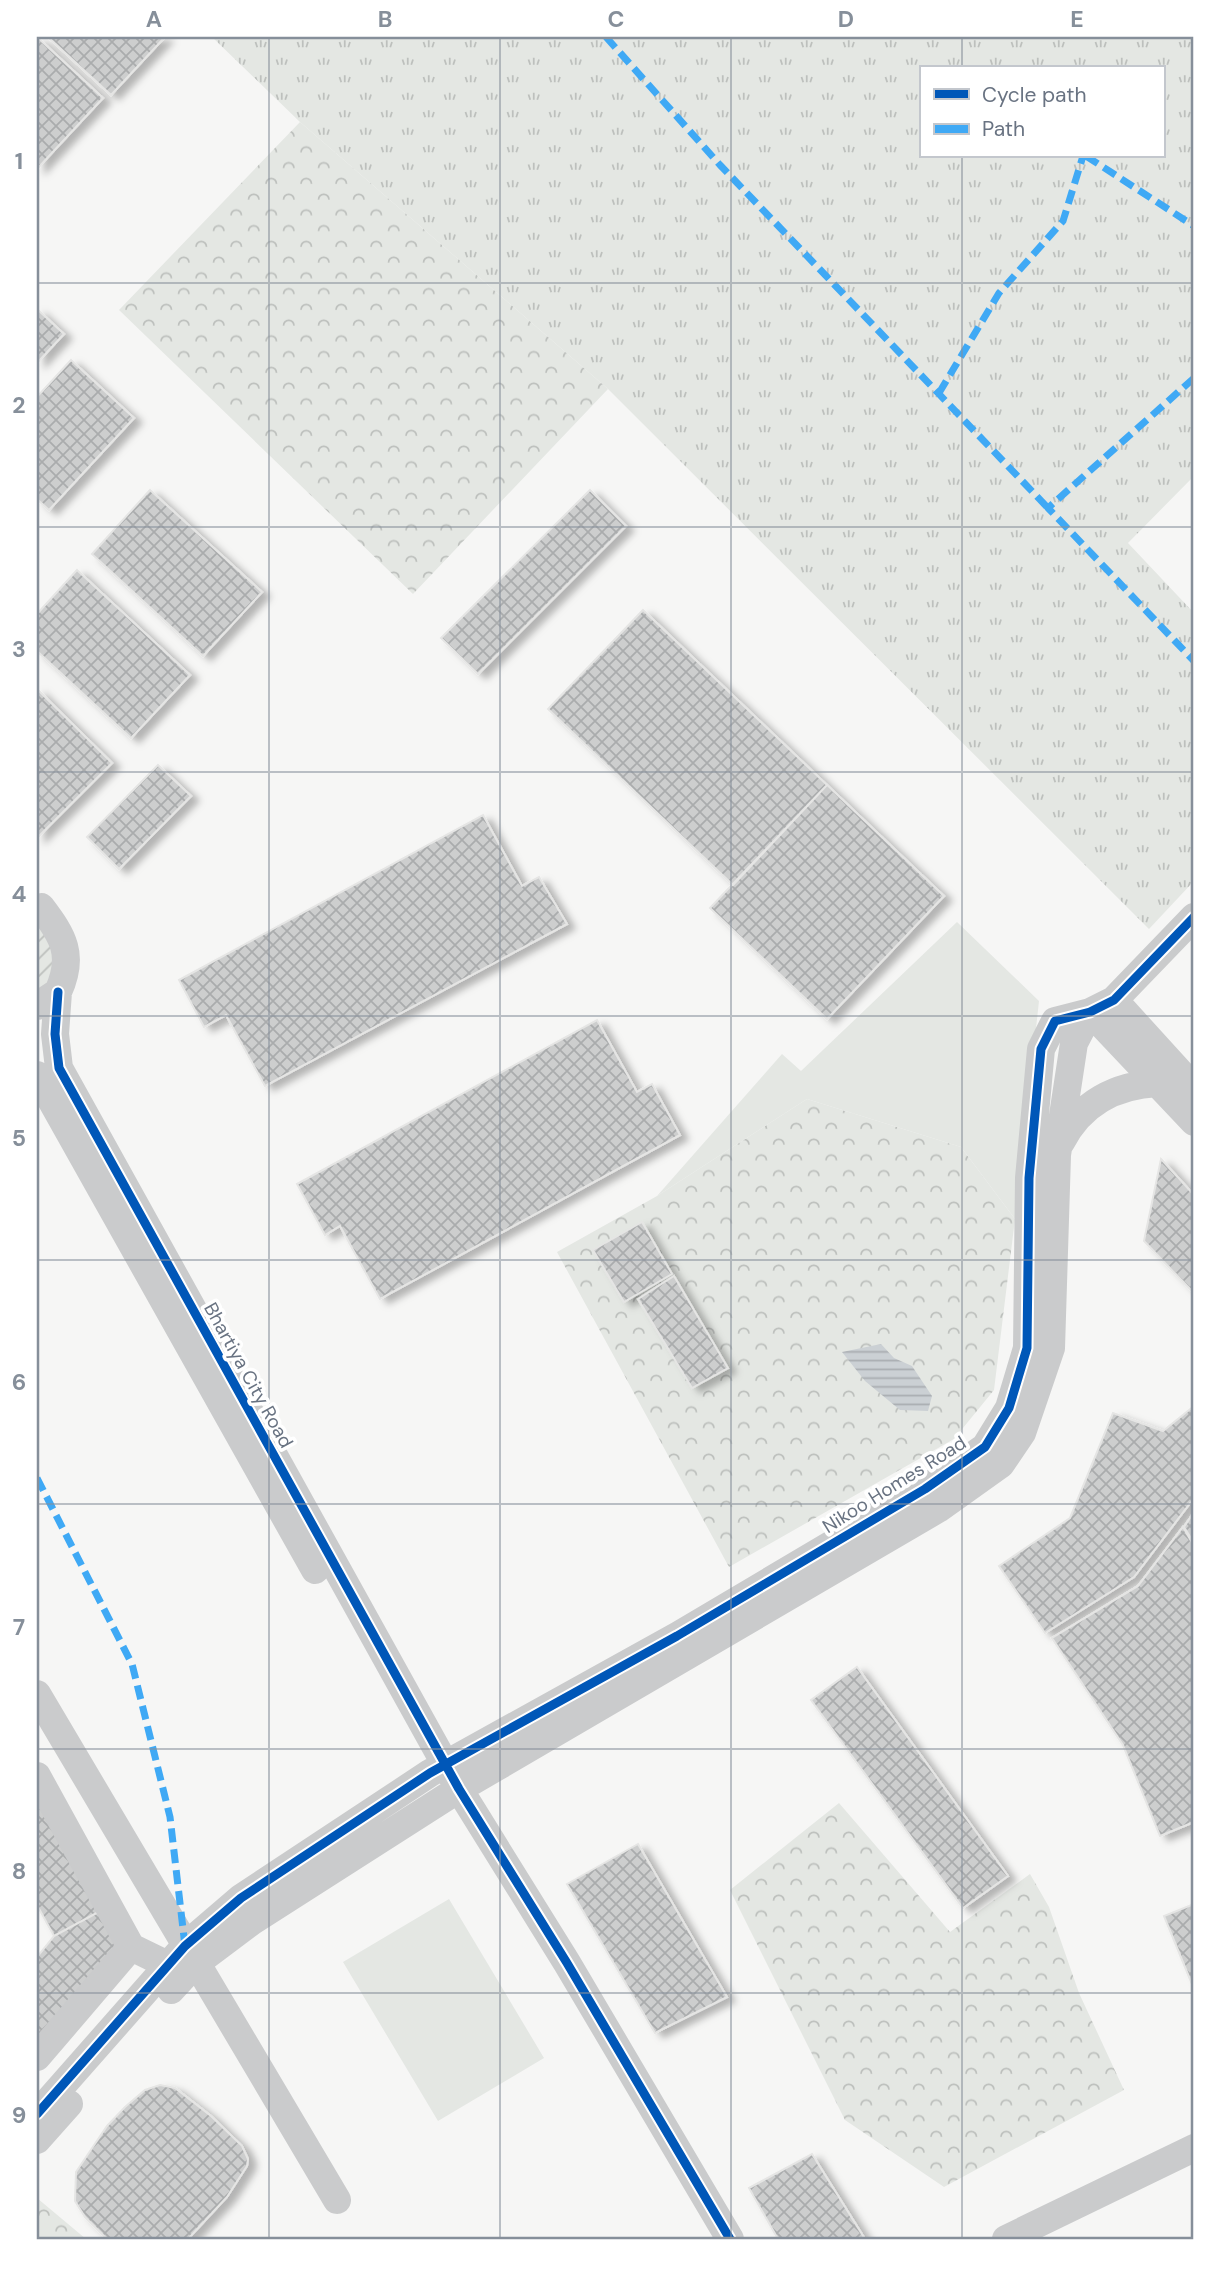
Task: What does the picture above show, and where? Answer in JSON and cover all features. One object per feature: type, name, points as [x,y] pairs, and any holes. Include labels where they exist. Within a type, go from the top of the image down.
[{"type":"street","name":"Bhartiya City Road","points":[[38,906],[63,936],[66,954],[47,999],[59,1068],[445,1782]]},
{"type":"street","points":[[37,2114],[241,1898],[938,1509],[1002,1464],[1022,1433],[1051,1348],[1058,1148],[1074,1044],[1102,1006],[1194,917]]},
{"type":"street","points":[[1102,1006],[1158,1083],[1194,1122]]},
{"type":"street","points":[[1102,1006],[1194,1088]]},
{"type":"street","name":"Nikoo Homes Road","points":[[445,1782],[677,1636],[925,1489],[985,1447],[1009,1408],[1027,1348],[1029,1178],[1041,1049],[1055,1021],[1102,1006]]},
{"type":"street","name":"Bhartiya City Road","points":[[37,1075],[445,1782]]},
{"type":"street","points":[[1058,1148],[1073,1122],[1095,1102],[1123,1088],[1158,1083]]},
{"type":"street","points":[[37,1694],[183,1958],[337,2200]]},
{"type":"street","points":[[37,1776],[131,1947],[183,1958]]},
{"type":"street","points":[[445,1782],[557,1971],[708,2239]]},
{"type":"street","points":[[445,1782],[567,1963],[730,2239]]},
{"type":"street","points":[[37,2057],[131,1947]]},
{"type":"street","points":[[37,2140],[183,1958]]},
{"type":"street","points":[[1006,2239],[1194,2148]]},
{"type":"street","points":[[1041,2239],[1194,2159]]},
{"type":"green space","points":[[212,37],[1194,37],[1194,476],[1128,543],[1194,613],[1194,881],[1149,929],[608,389],[300,122]]},
{"type":"green space","points":[[300,122],[608,389],[413,594],[119,310]]},
{"type":"green space","points":[[37,922],[55,942],[53,979],[37,999]]},
{"type":"green space","points":[[957,922],[1039,1001],[1015,1219],[961,1147],[807,1099],[657,1196],[782,1054],[801,1071]]},
{"type":"green space","points":[[807,1099],[961,1147],[1015,1219],[994,1390],[954,1439],[729,1567],[557,1252],[657,1196]]},
{"type":"green space","points":[[839,1803],[950,1932],[1030,1874],[1049,1907],[1079,1993],[1124,2090],[944,2187],[845,2120],[730,1890]]},
{"type":"green space","points":[[449,1899],[544,2058],[438,2121],[343,1962]]},
{"type":"green space","points":[[37,2198],[86,2239],[37,2239]]},
{"type":"shaded area","points":[[881,1344],[894,1358],[912,1366],[932,1396],[928,1411],[900,1410],[865,1381],[842,1352]]},
{"type":"building","points":[[37,37],[103,98],[37,169]]},
{"type":"building","points":[[48,37],[165,37],[111,95]]},
{"type":"building","points":[[37,309],[64,334],[37,363]]},
{"type":"building","points":[[71,360],[134,418],[49,510],[37,499],[37,397]]},
{"type":"building","points":[[150,490],[262,592],[203,656],[92,554]]},
{"type":"building","points":[[590,490],[626,526],[478,674],[441,638]]},
{"type":"building","points":[[77,570],[190,675],[131,738],[37,651],[37,614]]},
{"type":"building","points":[[643,610],[827,785],[733,885],[548,709]]},
{"type":"building","points":[[37,689],[112,763],[37,838]]},
{"type":"building","points":[[158,765],[191,796],[119,869],[87,837]]},
{"type":"building","points":[[827,785],[944,896],[827,1019],[710,908]]},
{"type":"building","points":[[483,815],[522,886],[539,877],[567,924],[265,1086],[226,1015],[204,1027],[179,980]]},
{"type":"building","points":[[597,1020],[637,1092],[652,1084],[680,1135],[380,1299],[340,1226],[325,1235],[297,1184]]},
{"type":"building","points":[[1161,1159],[1194,1195],[1194,1293],[1144,1241]]},
{"type":"building","points":[[642,1222],[672,1274],[624,1302],[593,1250]]},
{"type":"building","points":[[674,1276],[728,1368],[692,1388],[638,1299]]},
{"type":"building","points":[[1194,1406],[1194,1498],[1134,1577],[1045,1633],[999,1566],[1070,1518],[1113,1413],[1163,1431]]},
{"type":"building","points":[[1194,1512],[1194,1543],[1184,1527]]},
{"type":"building","points":[[1183,1527],[1194,1546],[1194,1822],[1160,1836],[1123,1745],[1052,1638],[1138,1586]]},
{"type":"building","points":[[857,1667],[1008,1876],[963,1908],[811,1700]]},
{"type":"building","points":[[37,1791],[104,1909],[54,1936],[37,1905]]},
{"type":"building","points":[[638,1844],[727,1997],[655,2033],[567,1884]]},
{"type":"building","points":[[1194,1904],[1194,1989],[1164,1916]]},
{"type":"building","points":[[104,1909],[124,1946],[37,2046],[37,1957],[54,1936]]},
{"type":"building","points":[[160,2085],[175,2088],[211,2116],[242,2146],[248,2159],[247,2166],[227,2197],[188,2239],[107,2239],[85,2217],[75,2201],[76,2172],[107,2126],[125,2107],[145,2090]]},
{"type":"building","points":[[812,2154],[865,2239],[778,2239],[749,2188]]},
{"type":"marked path","points":[[606,37],[720,165],[1048,508]]},
{"type":"marked path","points":[[939,393],[999,293],[1063,221],[1082,158]]},
{"type":"marked path","points":[[1089,158],[1194,226]]},
{"type":"marked path","points":[[1194,378],[1048,508],[1194,661]]},
{"type":"marked path","points":[[37,1478],[132,1664],[170,1817],[185,1946]]},
{"type":"cycle path","points":[[37,2114],[185,1946],[241,1898],[430,1773],[677,1636],[925,1489],[985,1447],[1009,1408],[1027,1348],[1029,1178],[1041,1049],[1055,1021],[1090,1012],[1114,1000],[1194,917]]},
{"type":"cycle path","points":[[58,992],[55,1034],[59,1068],[459,1789],[567,1963],[730,2239]]}]
